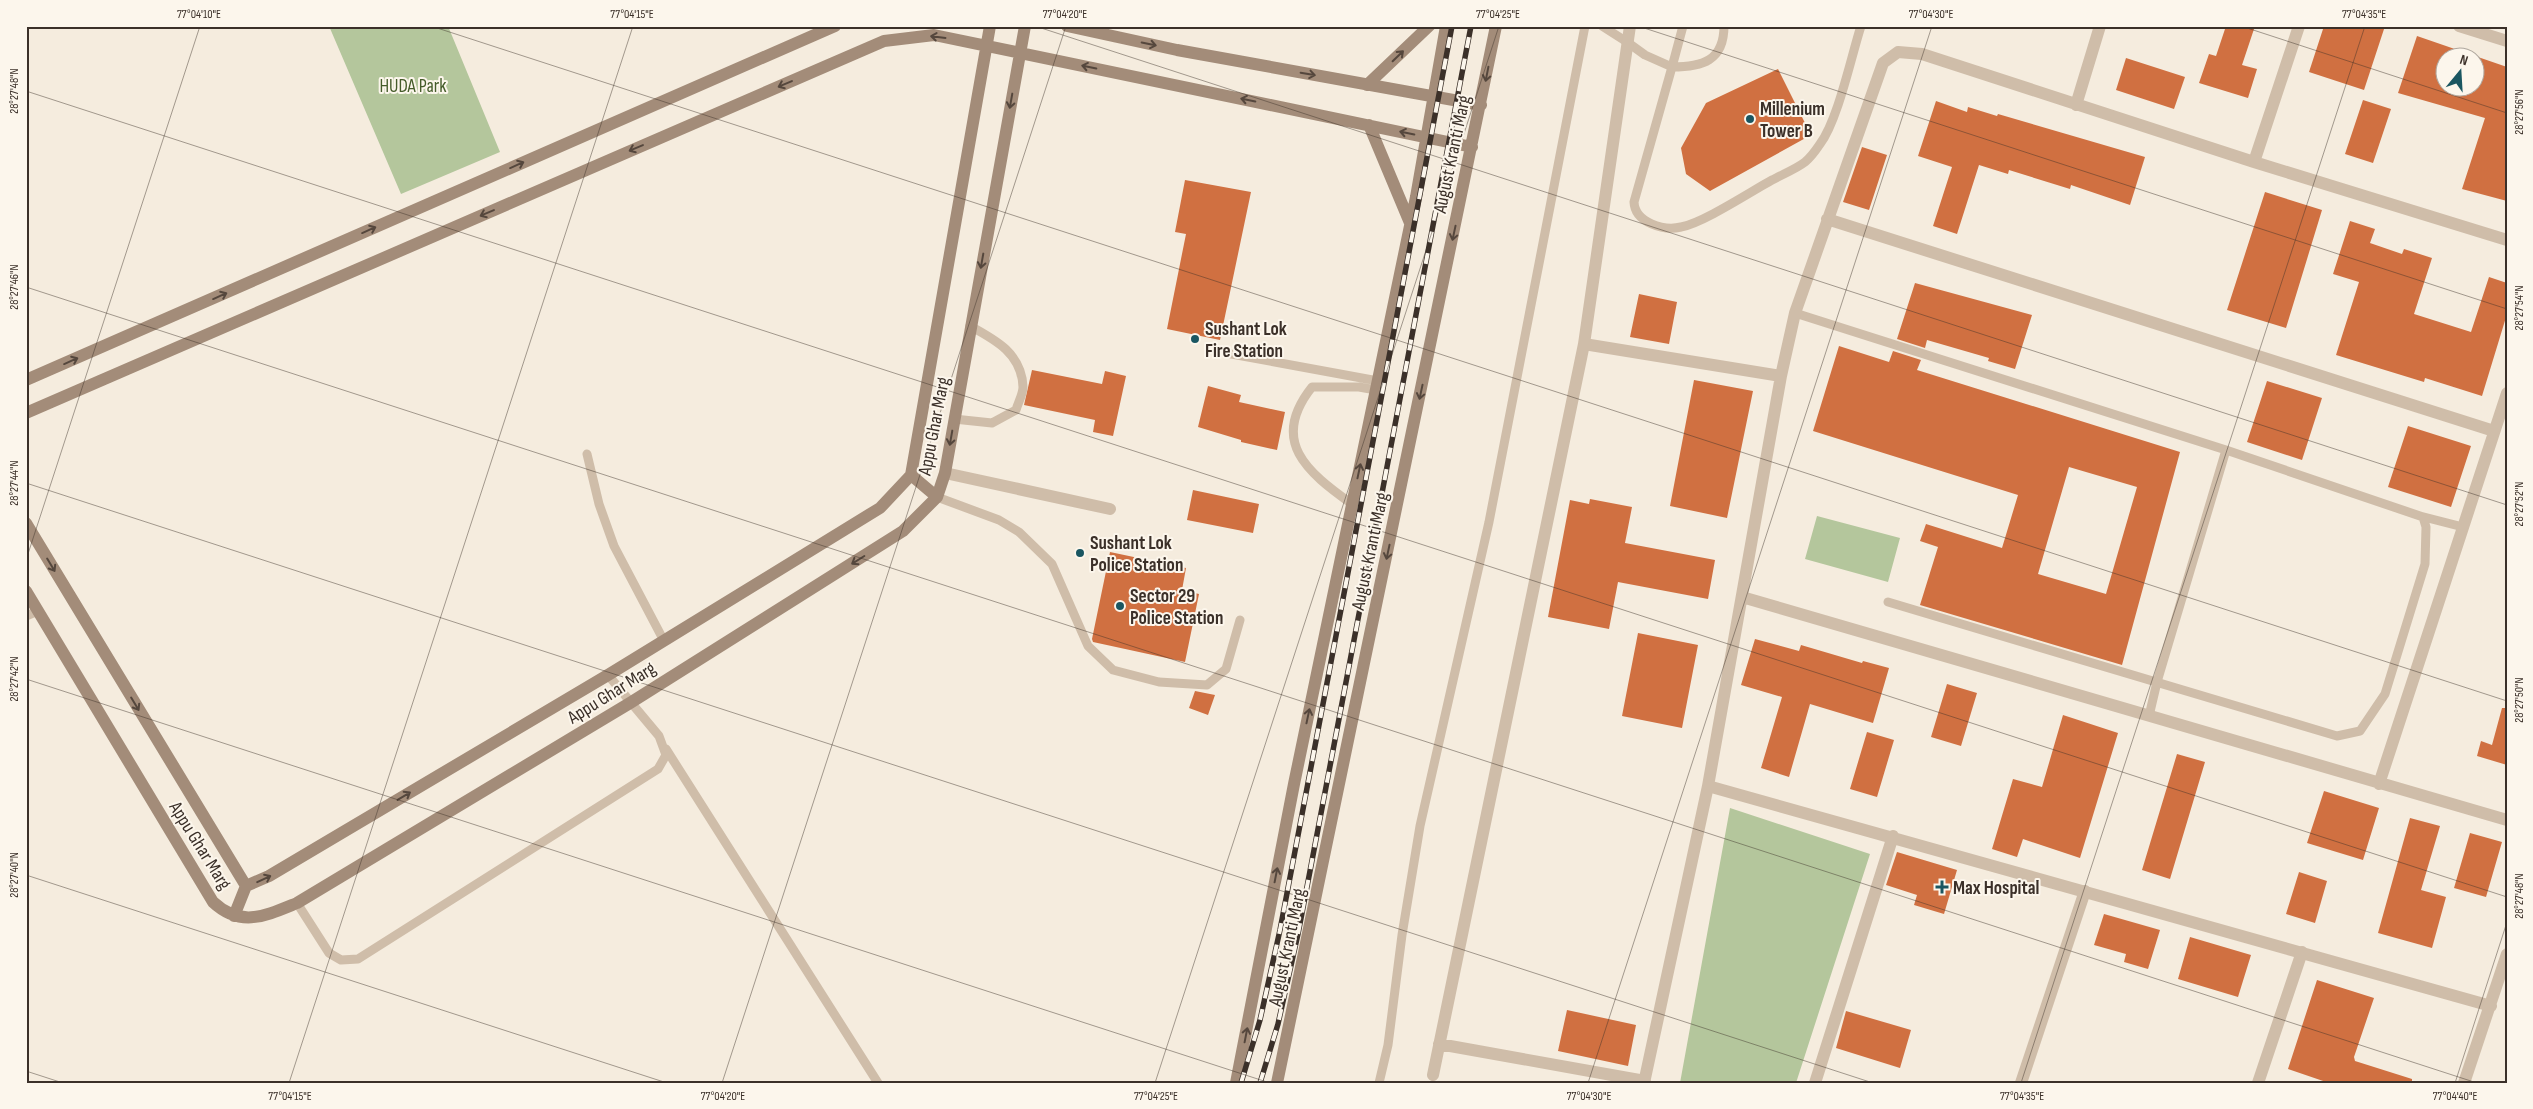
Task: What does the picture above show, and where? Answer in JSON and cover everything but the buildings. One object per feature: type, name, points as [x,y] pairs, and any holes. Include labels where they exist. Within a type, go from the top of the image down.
[{"type":"street","points":[[26,380],[835,26]]},
{"type":"street","name":"Appu Ghar Marg","points":[[26,523],[246,886],[269,876],[608,675],[880,508],[911,475],[990,26]]},
{"type":"street","name":"Appu Ghar Marg","points":[[26,591],[213,902],[224,912],[237,918],[270,914],[297,903],[630,703],[903,531],[937,497],[945,472],[1025,26]]},
{"type":"street","points":[[1067,26],[1177,50],[1481,105]]},
{"type":"street","points":[[1367,85],[1429,26]]},
{"type":"street","name":"August Kranti Marg","points":[[1236,1083],[1294,784],[1410,223],[1446,26]]},
{"type":"street","name":"August Kranti Marg","points":[[1277,1083],[1496,26]]},
{"type":"street","points":[[1431,1079],[1584,344],[1630,26]]},
{"type":"street","points":[[2076,105],[2100,26]]},
{"type":"street","points":[[2254,162],[2299,26]]},
{"type":"street","points":[[2459,26],[2507,41]]},
{"type":"street","points":[[26,413],[884,42],[934,35],[1472,147]]},
{"type":"street","points":[[1439,1044],[1645,1082],[1708,786],[1781,376],[1795,313],[1883,63],[1898,52],[1922,54],[2254,162],[2507,240]]},
{"type":"street","points":[[1369,125],[1410,223]]},
{"type":"street","points":[[1827,219],[2494,431]]},
{"type":"street","points":[[1584,344],[1781,376]]},
{"type":"street","points":[[2379,784],[2507,393]]},
{"type":"street","points":[[945,472],[1110,509]]},
{"type":"street","points":[[911,475],[937,497]]},
{"type":"street","points":[[1742,597],[2507,820]]},
{"type":"street","points":[[1708,786],[1893,836],[2491,1006]]},
{"type":"street","points":[[1815,1083],[1893,836]]},
{"type":"street","points":[[234,916],[246,886]]},
{"type":"street","points":[[2021,1083],[2085,890]]},
{"type":"street","points":[[2258,1083],[2302,952]]},
{"type":"street","points":[[2464,1083],[2507,954]]},
{"type":"lane","points":[[1379,1083],[1388,1045],[1402,935],[1420,826],[1491,513],[1584,26]]},
{"type":"lane","points":[[1602,26],[1628,42],[1644,55],[1672,67],[1693,67],[1706,62],[1716,55],[1724,26]]},
{"type":"lane","points":[[1683,26],[1634,202],[1636,213],[1644,219],[1651,224],[1669,228],[1683,227],[1704,217],[1805,162],[1821,144],[1832,120],[1861,26]]},
{"type":"lane","points":[[1795,313],[2226,450],[2420,516],[2463,527]]},
{"type":"lane","points":[[954,419],[992,423],[1016,410],[1023,388],[1017,364],[1000,342],[970,326]]},
{"type":"lane","points":[[1226,353],[1376,385]]},
{"type":"lane","points":[[1352,504],[1327,486],[1302,461],[1293,441],[1294,419],[1300,403],[1312,387],[1376,385]]},
{"type":"lane","points":[[2149,716],[2157,682],[2226,450]]},
{"type":"lane","points":[[587,454],[599,504],[614,546],[664,640]]},
{"type":"lane","points":[[937,497],[999,520],[1019,532],[1052,564],[1088,646],[1113,670],[1159,682],[1208,686],[1226,669],[1240,620]]},
{"type":"lane","points":[[1888,602],[2337,736],[2360,731],[2385,694],[2425,564],[2426,527],[2423,517],[2420,516]]},
{"type":"lane","points":[[26,616],[38,611]]},
{"type":"lane","points":[[608,675],[658,736],[878,1083]]},
{"type":"lane","points":[[297,903],[329,953],[341,960],[358,959],[658,769],[666,755],[665,747]]},
{"type":"green space","name":"HUDA Park","points":[[329,26],[448,26],[500,152],[401,194]]},
{"type":"green space","points":[[1817,516],[1900,538],[1888,582],[1805,559]]},
{"type":"green space","points":[[1730,808],[1870,854],[1796,1083],[1680,1083]]},
{"type":"railway","points":[[1241,1083],[1260,1020],[1280,930],[1452,26]]},
{"type":"railway","points":[[1260,1083],[1278,1024],[1298,934],[1471,26]]},
{"type":"place","name":"Millenium Tower B","points":[[1750,119]]},
{"type":"place","name":"Sushant Lok Fire Station","points":[[1195,339]]},
{"type":"place","name":"Sushant Lok Police Station","points":[[1080,553]]},
{"type":"place","name":"Sector 29 Police Station","points":[[1120,606]]},
{"type":"place","name":"Max Hospital","points":[[1942,887]]}]
